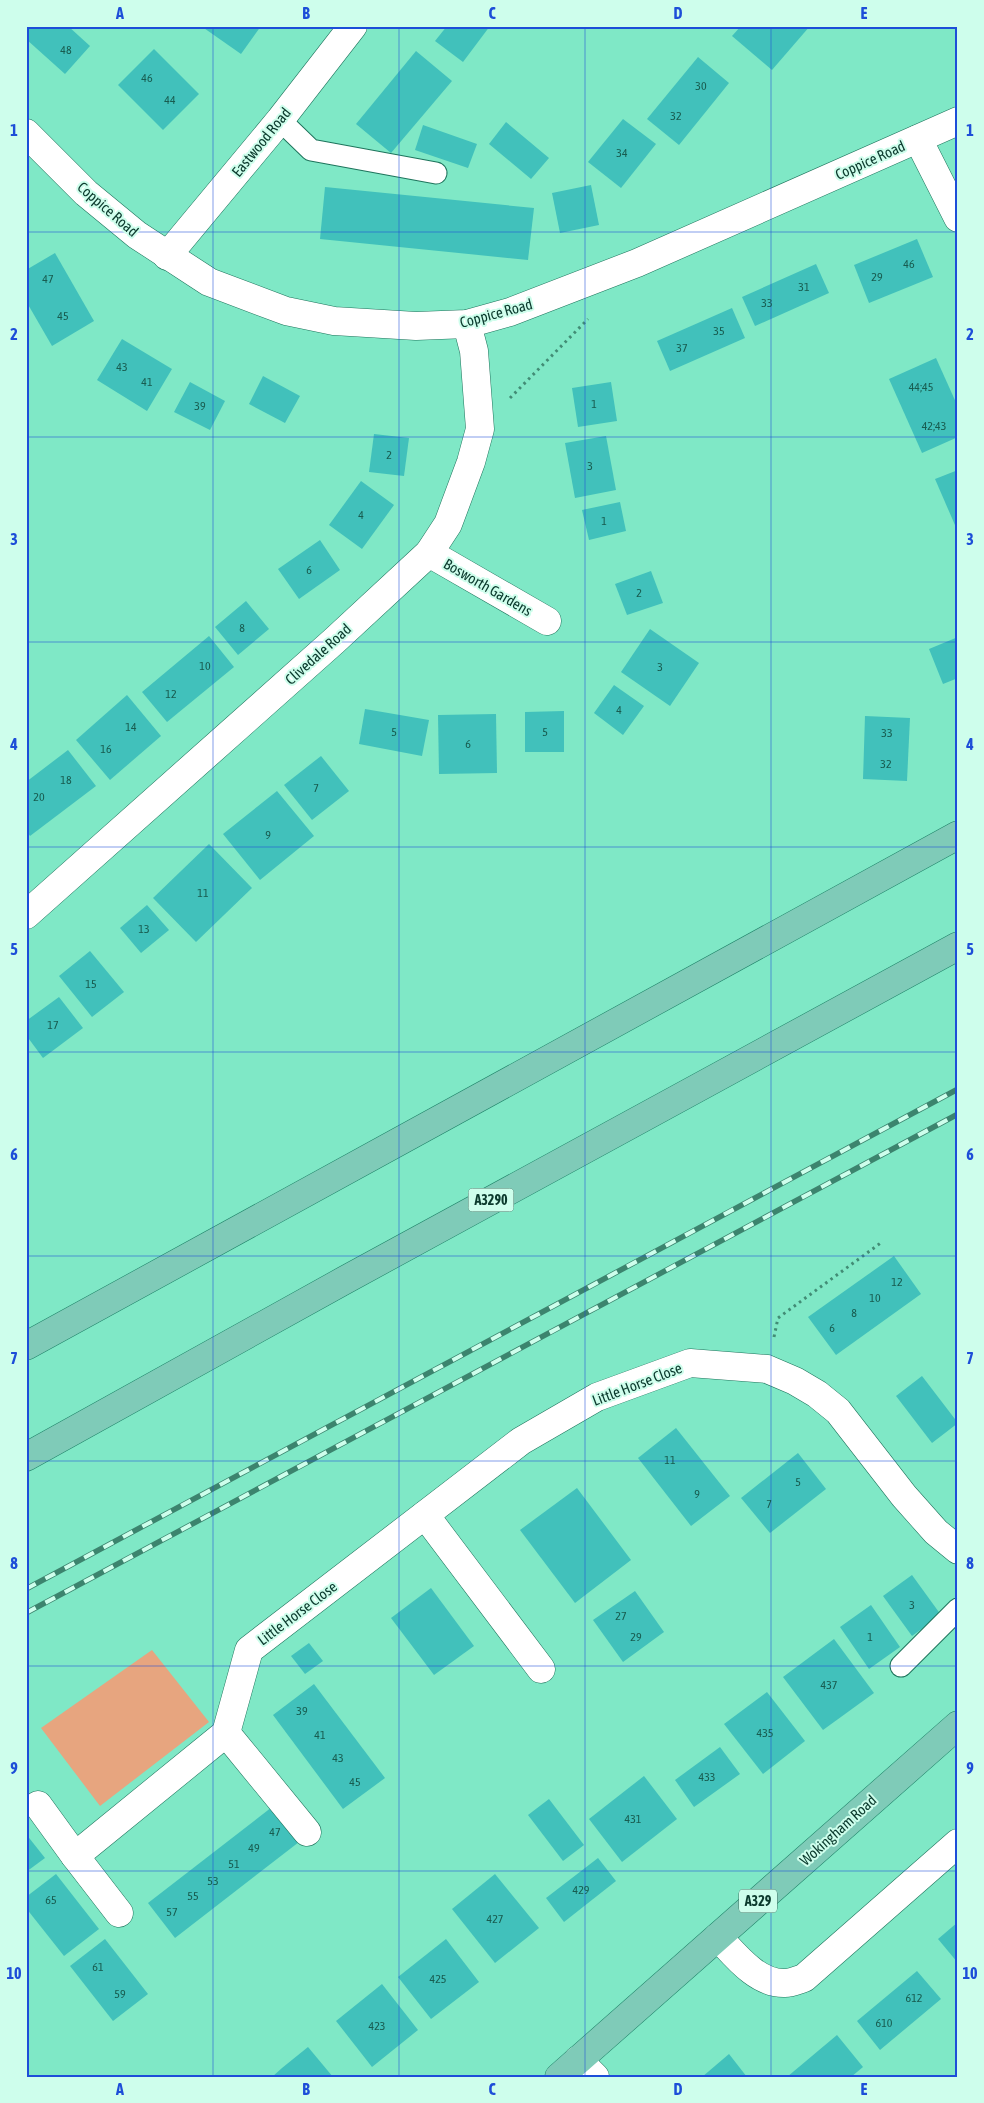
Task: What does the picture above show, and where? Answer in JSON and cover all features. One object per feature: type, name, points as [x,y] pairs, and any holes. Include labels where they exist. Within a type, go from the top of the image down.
[{"type":"main road","points":[[26,1346],[958,835]]},
{"type":"main road","name":"A3290","points":[[26,1457],[354,1275],[958,946]]},
{"type":"main road","name":"Wokingham Road","points":[[578,2071],[718,1937],[958,1724]]},
{"type":"street","name":"Eastwood Road","points":[[167,256],[280,120],[353,26]]},
{"type":"street","name":"Coppice Road","points":[[26,134],[86,193],[137,235],[209,282],[286,311],[334,321],[416,326],[467,324],[510,312],[637,263],[958,121]]},
{"type":"street","points":[[918,139],[958,218]]},
{"type":"street","name":"Clivedale Road","points":[[26,915],[326,648],[429,553],[448,524],[480,429],[474,351],[467,324]]},
{"type":"street","name":"Bosworth Gardens","points":[[429,553],[547,621]]},
{"type":"street","name":"Little Horse Close","points":[[226,1733],[249,1650],[521,1441],[597,1397],[690,1363],[767,1369],[795,1381],[817,1394],[838,1411],[904,1496],[936,1532],[958,1550]]},
{"type":"street","points":[[425,1515],[541,1669]]},
{"type":"street","points":[[75,1856],[226,1733],[308,1832]]},
{"type":"street","points":[[38,1805],[119,1913]]},
{"type":"street","points":[[718,1937],[750,1969],[770,1981],[785,1983],[804,1978],[958,1843]]},
{"type":"lane","points":[[280,120],[311,150],[436,173]]},
{"type":"lane","points":[[902,1666],[958,1609]]},
{"type":"path","points":[[480,429],[592,314]]},
{"type":"path","points":[[767,1369],[778,1318],[882,1242]]},
{"type":"shaded area","points":[[152,1650],[209,1722],[100,1806],[41,1728]]},
{"type":"building","points":[[26,26],[68,26],[90,46],[65,74],[26,39]]},
{"type":"building","points":[[201,26],[261,26],[241,54]]},
{"type":"building","points":[[447,26],[490,26],[463,62],[435,41]]},
{"type":"building","points":[[741,26],[810,26],[772,70],[732,36]]},
{"type":"building","points":[[154,49],[199,94],[163,130],[118,85]]},
{"type":"building","points":[[416,51],[452,81],[391,153],[356,124]]},
{"type":"building","points":[[698,57],[729,83],[679,145],[647,119]]},
{"type":"building","points":[[623,119],[656,144],[621,188],[588,162]]},
{"type":"building","points":[[506,122],[549,158],[531,179],[489,144]]},
{"type":"building","points":[[423,125],[477,144],[468,168],[415,150]]},
{"type":"building","points":[[591,185],[599,225],[560,233],[552,193]]},
{"type":"building","points":[[325,187],[534,208],[528,260],[320,239]]},
{"type":"building","points":[[917,239],[933,277],[869,303],[854,265]]},
{"type":"building","points":[[55,253],[94,321],[52,346],[26,301],[26,270]]},
{"type":"building","points":[[816,264],[829,293],[755,326],[742,297]]},
{"type":"building","points":[[732,308],[745,338],[670,371],[657,341]]},
{"type":"building","points":[[122,339],[172,369],[147,411],[97,380]]},
{"type":"building","points":[[936,358],[958,407],[958,437],[922,453],[889,379]]},
{"type":"building","points":[[263,376],[300,396],[285,423],[249,404]]},
{"type":"building","points":[[190,382],[225,401],[210,430],[174,412]]},
{"type":"building","points":[[611,382],[617,421],[578,427],[572,388]]},
{"type":"building","points":[[374,434],[409,438],[404,476],[369,472]]},
{"type":"building","points":[[606,436],[616,490],[575,498],[565,443]]},
{"type":"building","points":[[958,470],[958,532],[935,479]]},
{"type":"building","points":[[361,481],[394,505],[362,549],[329,525]]},
{"type":"building","points":[[620,502],[626,531],[589,540],[582,510]]},
{"type":"building","points":[[320,540],[340,570],[299,599],[278,569]]},
{"type":"building","points":[[651,571],[663,603],[627,615],[615,584]]},
{"type":"building","points":[[246,601],[269,629],[238,655],[215,627]]},
{"type":"building","points":[[650,629],[699,663],[670,706],[621,672]]},
{"type":"building","points":[[209,636],[234,667],[167,722],[142,692]]},
{"type":"building","points":[[958,637],[958,678],[943,684],[929,649]]},
{"type":"building","points":[[614,685],[644,706],[623,735],[594,713]]},
{"type":"building","points":[[127,695],[161,736],[110,780],[76,740]]},
{"type":"building","points":[[365,709],[429,720],[422,756],[359,744]]},
{"type":"building","points":[[564,711],[564,752],[525,752],[525,712]]},
{"type":"building","points":[[496,714],[497,773],[439,774],[438,715]]},
{"type":"building","points":[[865,716],[910,718],[907,781],[863,779]]},
{"type":"building","points":[[68,750],[96,786],[30,836],[26,830],[26,782]]},
{"type":"building","points":[[321,756],[349,791],[312,820],[284,785]]},
{"type":"building","points":[[277,791],[314,836],[260,880],[223,834]]},
{"type":"building","points":[[209,844],[252,888],[196,942],[153,898]]},
{"type":"building","points":[[147,905],[169,930],[141,953],[120,928]]},
{"type":"building","points":[[90,951],[124,992],[92,1017],[59,976]]},
{"type":"building","points":[[59,997],[83,1028],[43,1058],[26,1035],[26,1021]]},
{"type":"building","points":[[894,1256],[921,1294],[836,1355],[808,1317]]},
{"type":"building","points":[[922,1376],[958,1423],[932,1443],[896,1396]]},
{"type":"building","points":[[676,1428],[730,1496],[691,1526],[638,1458]]},
{"type":"building","points":[[798,1453],[826,1489],[770,1533],[741,1498]]},
{"type":"building","points":[[577,1488],[631,1560],[575,1603],[520,1530]]},
{"type":"building","points":[[912,1575],[941,1615],[912,1636],[883,1596]]},
{"type":"building","points":[[431,1588],[474,1646],[434,1675],[391,1618]]},
{"type":"building","points":[[635,1591],[664,1632],[623,1662],[593,1620]]},
{"type":"building","points":[[871,1605],[900,1647],[869,1669],[840,1627]]},
{"type":"building","points":[[834,1639],[874,1693],[823,1730],[783,1677]]},
{"type":"building","points":[[309,1643],[323,1661],[305,1674],[291,1656]]},
{"type":"building","points":[[314,1684],[385,1778],[343,1809],[273,1715]]},
{"type":"building","points":[[767,1692],[805,1741],[763,1774],[724,1724]]},
{"type":"building","points":[[720,1747],[740,1774],[694,1807],[675,1780]]},
{"type":"building","points":[[644,1776],[677,1819],[622,1862],[589,1819]]},
{"type":"building","points":[[549,1799],[584,1845],[563,1861],[528,1815]]},
{"type":"building","points":[[272,1807],[299,1842],[175,1938],[148,1903]]},
{"type":"building","points":[[26,1834],[45,1858],[26,1872]]},
{"type":"building","points":[[598,1858],[616,1881],[564,1922],[546,1898]]},
{"type":"building","points":[[56,1874],[99,1929],[64,1956],[26,1908],[26,1897]]},
{"type":"building","points":[[495,1874],[539,1928],[495,1963],[452,1909]]},
{"type":"building","points":[[958,1922],[958,1963],[938,1939]]},
{"type":"building","points":[[105,1939],[148,1994],[113,2021],[70,1966]]},
{"type":"building","points":[[446,1939],[479,1982],[431,2019],[398,1977]]},
{"type":"building","points":[[917,1971],[941,1999],[880,2050],[857,2021]]},
{"type":"building","points":[[382,1984],[418,2030],[372,2067],[336,2021]]},
{"type":"building","points":[[837,2035],[863,2067],[851,2077],[787,2077]]},
{"type":"building","points":[[308,2047],[333,2077],[272,2077],[282,2068]]},
{"type":"building","points":[[729,2054],[747,2077],[702,2077]]},
{"type":"railway","points":[[26,1589],[958,1089]]},
{"type":"railway","points":[[26,1613],[958,1114]]}]
